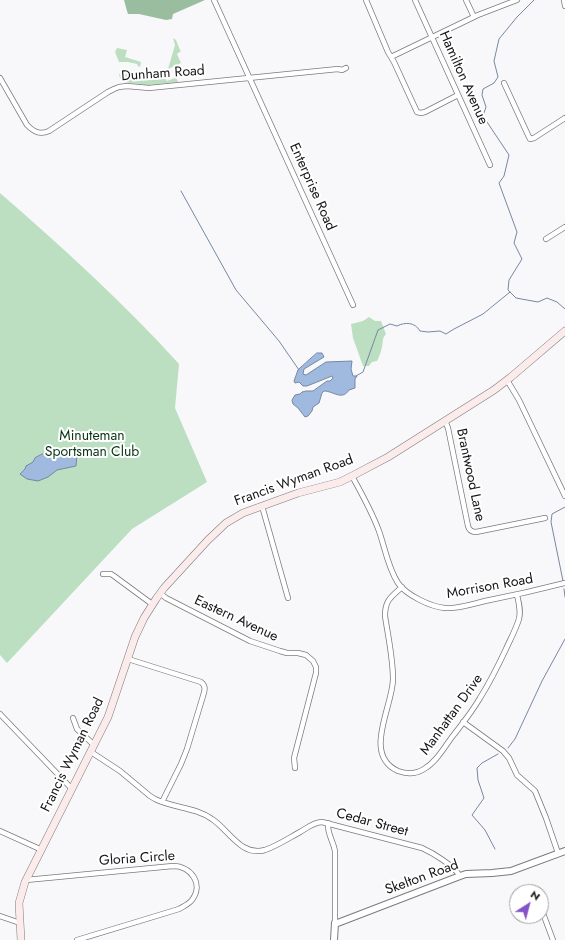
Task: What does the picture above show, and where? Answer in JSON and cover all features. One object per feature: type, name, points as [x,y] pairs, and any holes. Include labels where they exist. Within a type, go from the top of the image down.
[{"type":"main road","name":"Francis Wyman Road","points":[[22,940],[19,903],[26,880],[108,717],[137,633],[152,604],[160,593],[222,526],[236,516],[306,491],[336,483],[388,456],[494,390],[565,331]]},
{"type":"street","name":"Enterprise Road","points":[[214,0],[353,305]]},
{"type":"street","points":[[366,0],[388,52],[417,112],[424,112],[458,95]]},
{"type":"street","name":"Hamilton Avenue","points":[[415,0],[490,165]]},
{"type":"street","points":[[466,0],[474,17]]},
{"type":"street","points":[[391,57],[474,17],[517,0]]},
{"type":"street","points":[[564,0],[565,6]]},
{"type":"street","name":"Dunham Road","points":[[0,78],[27,125],[36,132],[43,134],[108,92],[119,87],[127,86],[149,88],[338,69],[342,70],[346,68]]},
{"type":"street","points":[[504,83],[530,138],[534,138],[565,118]]},
{"type":"street","points":[[546,238],[565,227]]},
{"type":"street","points":[[507,380],[565,496]]},
{"type":"street","name":"Brantwood Lane","points":[[445,421],[448,428],[470,530],[476,532],[545,518]]},
{"type":"street","name":"Morrison Road","points":[[352,476],[372,513],[396,578],[402,588],[423,601],[435,606],[450,608],[565,584]]},
{"type":"street","points":[[262,506],[288,598]]},
{"type":"street","points":[[103,574],[113,575],[152,604]]},
{"type":"street","name":"Manhattan Drive","points":[[402,588],[386,603],[385,609],[392,656],[393,679],[392,690],[383,725],[381,749],[389,765],[399,771],[409,773],[419,772],[433,761],[478,702],[516,628],[520,612],[517,595]]},
{"type":"street","name":"Eastern Avenue","points":[[160,593],[167,599],[245,639],[284,652],[302,654],[311,659],[316,667],[316,673],[294,758],[295,768]]},
{"type":"street","points":[[128,659],[201,682],[205,688],[187,749],[162,802]]},
{"type":"street","points":[[0,714],[72,789]]},
{"type":"street","name":"Cedar Street","points":[[73,718],[77,729],[93,748],[150,796],[162,802],[206,815],[218,823],[248,850],[260,851],[272,847],[320,822],[422,848],[455,869],[460,876]]},
{"type":"street","points":[[464,722],[503,751],[509,758],[517,775],[535,791],[558,853]]},
{"type":"street","points":[[328,823],[328,830],[335,851],[334,940]]},
{"type":"street","points":[[0,831],[42,850]]},
{"type":"street","name":"Skelton Road","points":[[335,923],[466,874],[511,871],[565,851]]},
{"type":"street","name":"Gloria Circle","points":[[26,880],[177,866],[188,870],[193,876],[196,884],[195,893],[192,900],[186,905],[77,940]]},
{"type":"street","points":[[0,916],[20,923]]},
{"type":"street","points":[[548,924],[554,940]]},
{"type":"green space","points":[[124,0],[205,0],[173,14],[172,19],[166,20],[139,14],[128,14]]},
{"type":"green space","points":[[173,38],[176,40],[181,51],[177,54],[181,63],[168,69],[175,45]]},
{"type":"green space","points":[[117,48],[127,50],[125,57],[141,62],[140,67],[137,64],[119,62],[115,52]]},
{"type":"green space","points":[[123,73],[136,76],[147,74],[154,77],[161,75],[164,76],[167,81],[175,78],[178,82],[148,85],[123,82],[119,74]]},
{"type":"green space","name":"Minuteman Sportsman Club","points":[[0,193],[92,276],[158,341],[179,364],[175,408],[207,482],[132,529],[7,663],[0,655]]},
{"type":"green space","points":[[369,317],[375,321],[381,321],[386,334],[383,339],[381,351],[377,361],[372,362],[369,366],[363,366],[353,338],[351,324],[363,321]]},
{"type":"water","points":[[317,353],[322,353],[324,357],[304,369],[303,374],[306,375],[326,362],[352,361],[351,369],[353,376],[357,376],[355,379],[355,388],[349,390],[343,395],[337,395],[324,391],[319,403],[313,407],[308,416],[305,417],[293,404],[292,400],[295,395],[306,391],[313,391],[333,378],[332,376],[307,386],[303,386],[299,382],[295,383],[294,381],[298,370]]},
{"type":"water","points":[[50,450],[64,451],[77,455],[76,466],[57,470],[48,477],[38,481],[27,479],[20,474],[26,466],[33,462],[35,458]]},
{"type":"waterway","points":[[534,0],[517,17],[499,39],[494,61],[498,77],[494,83],[483,89],[482,95],[486,107],[483,116],[509,155],[504,176],[499,183],[517,232],[514,243],[522,259],[509,280],[508,290],[516,298],[538,302],[547,298],[557,302],[565,309]]},
{"type":"waterway","points":[[181,191],[236,290],[279,341],[299,370]]},
{"type":"waterway","points":[[356,376],[363,372],[378,330],[390,324],[397,326],[403,324],[413,324],[420,331],[440,331],[446,334],[483,314],[510,292]]},
{"type":"waterway","points":[[563,581],[551,522],[552,514],[565,507]]},
{"type":"waterway","points":[[564,589],[565,597]]},
{"type":"waterway","points":[[508,748],[515,739],[542,681],[565,639]]},
{"type":"waterway","points":[[495,849],[485,830],[472,815],[484,798],[478,780],[477,768],[482,763],[498,754]]}]
